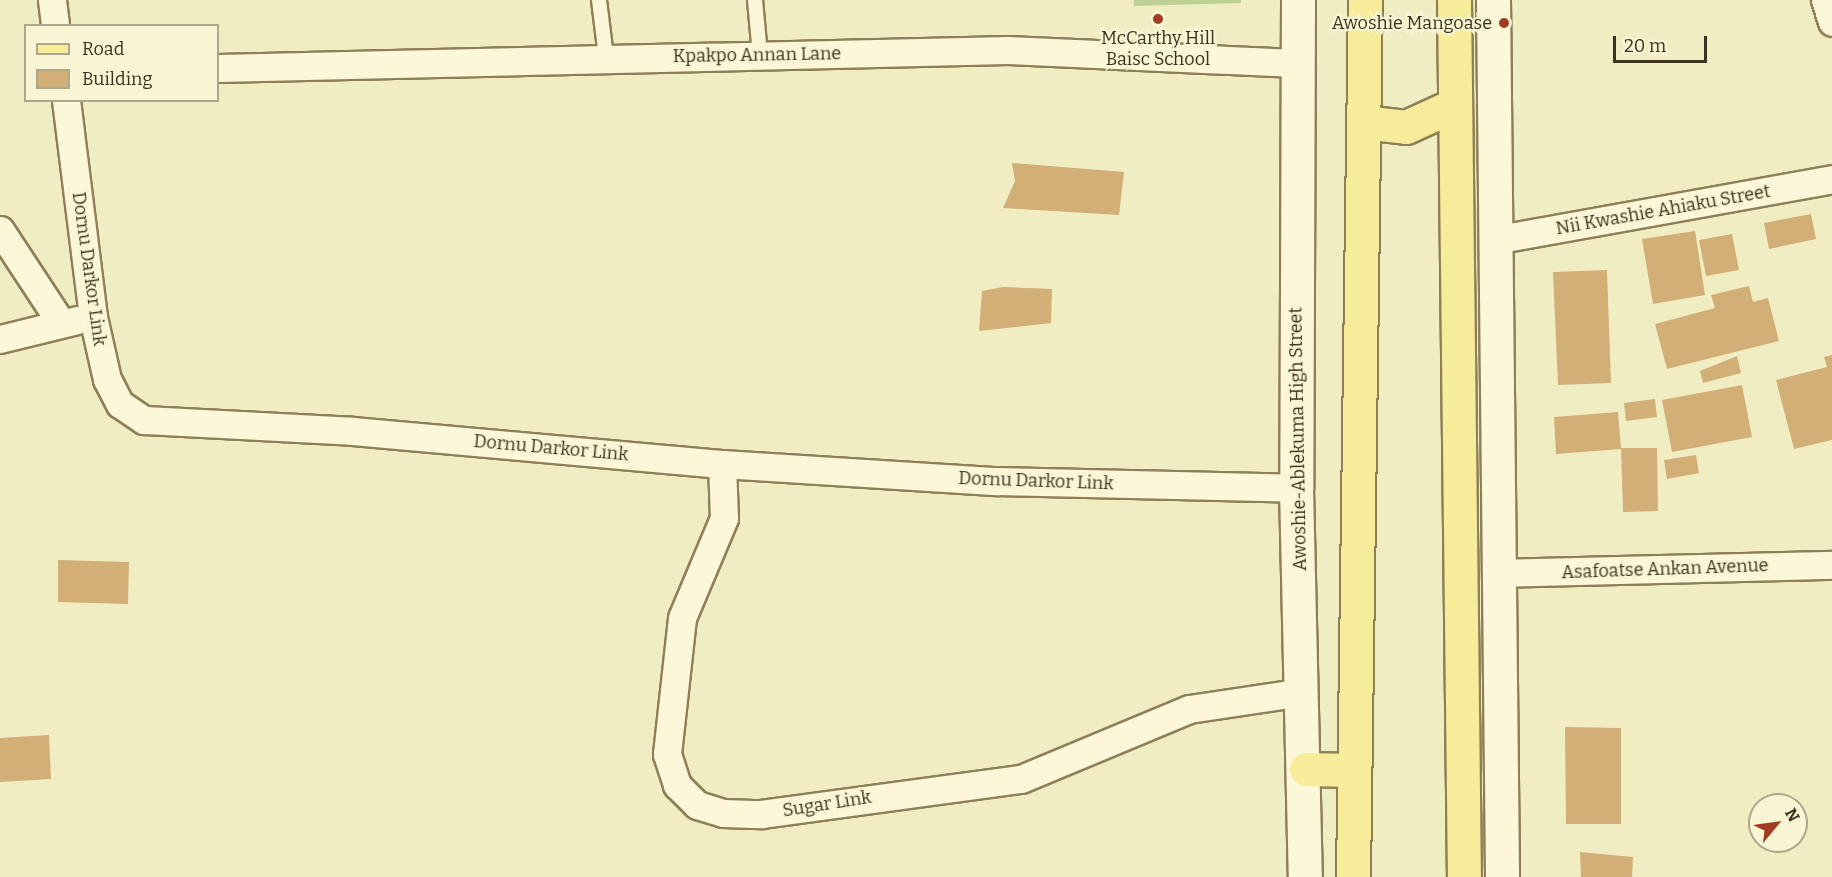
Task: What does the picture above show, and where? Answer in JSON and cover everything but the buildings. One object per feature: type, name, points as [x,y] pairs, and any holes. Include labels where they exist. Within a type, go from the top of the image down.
[{"type":"main road","points":[[1353,877],[1365,0]]},
{"type":"main road","points":[[1454,0],[1464,877]]},
{"type":"main road","points":[[1363,122],[1406,127],[1454,105]]},
{"type":"main road","points":[[1306,769],[1354,770]]},
{"type":"street","points":[[52,0],[55,24]]},
{"type":"street","name":"Awoshie-Ablekuma High Street","points":[[1298,0],[1296,488],[1306,769],[1305,877]]},
{"type":"street","points":[[1493,0],[1502,877]]},
{"type":"street","points":[[1824,0],[1832,22]]},
{"type":"street","name":"Kpakpo Annan Lane","points":[[219,68],[606,57],[1008,50],[1296,63]]},
{"type":"street","name":"Dornu Darkor Link","points":[[66,102],[93,317],[107,379],[120,404],[144,420],[352,430],[722,464],[996,481],[1296,488]]},
{"type":"street","name":"Nii Kwashie Ahiaku Street","points":[[1494,240],[1832,179]]},
{"type":"street","points":[[0,230],[61,323]]},
{"type":"street","points":[[0,339],[93,317]]},
{"type":"street","name":"Sugar Link","points":[[722,464],[724,518],[682,618],[668,754],[677,785],[697,805],[723,813],[761,814],[1021,779],[1189,709],[1303,692]]},
{"type":"street","name":"Asafoatse Ankan Avenue","points":[[1498,573],[1832,565]]},
{"type":"lane","points":[[599,0],[606,57]]},
{"type":"lane","points":[[755,0],[760,55]]},
{"type":"green space","points":[[1134,0],[1241,0],[1241,3],[1134,6]]},
{"type":"place","name":"McCarthy Hill Baisc School","points":[[1158,19]]},
{"type":"place","name":"Awoshie Mangoase","points":[[1504,23]]}]
